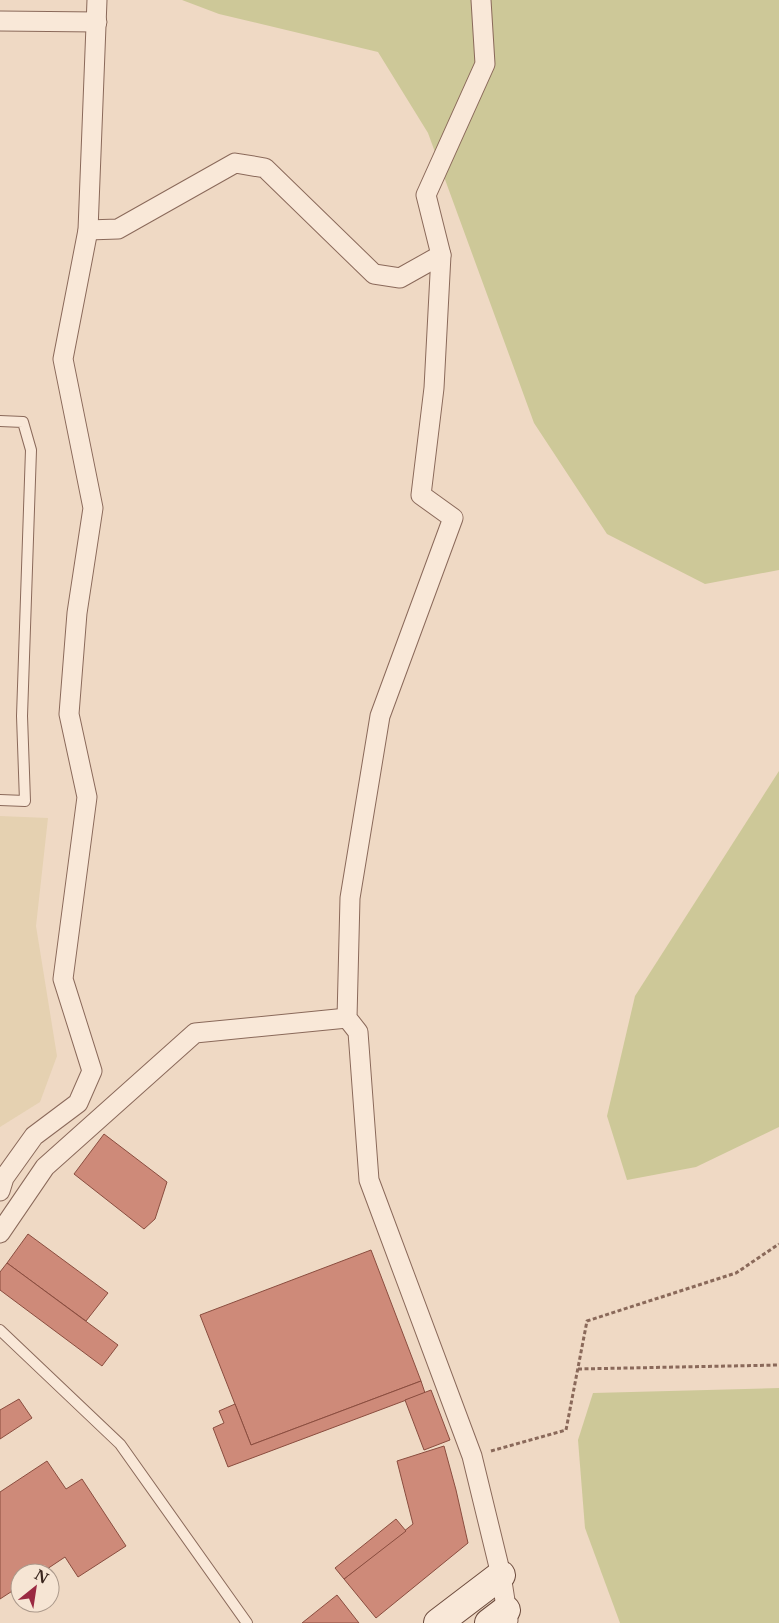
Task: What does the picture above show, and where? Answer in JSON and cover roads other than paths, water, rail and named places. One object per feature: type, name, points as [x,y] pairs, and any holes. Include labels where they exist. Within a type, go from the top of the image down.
[{"type":"street","points":[[0,1191],[4,1178],[34,1136],[78,1103],[92,1072],[63,979],[88,797],[69,714],[77,613],[93,508],[63,359],[88,230],[97,0]]},
{"type":"street","points":[[481,0],[485,64],[426,195],[441,255],[434,388],[421,495],[453,518],[380,716],[350,898],[347,1018],[358,1032],[369,1180],[472,1456],[501,1575],[501,1619]]},
{"type":"street","points":[[0,21],[97,22]]},
{"type":"street","points":[[88,230],[118,230],[235,163],[266,168],[374,274],[400,278],[441,255]]},
{"type":"street","points":[[0,1233],[46,1167],[195,1033],[347,1018]]},
{"type":"street","points":[[438,1623],[501,1575]]},
{"type":"lane","points":[[0,421],[23,422],[31,450],[22,716],[25,801],[0,800]]},
{"type":"lane","points":[[0,1330],[120,1444],[247,1623]]}]
